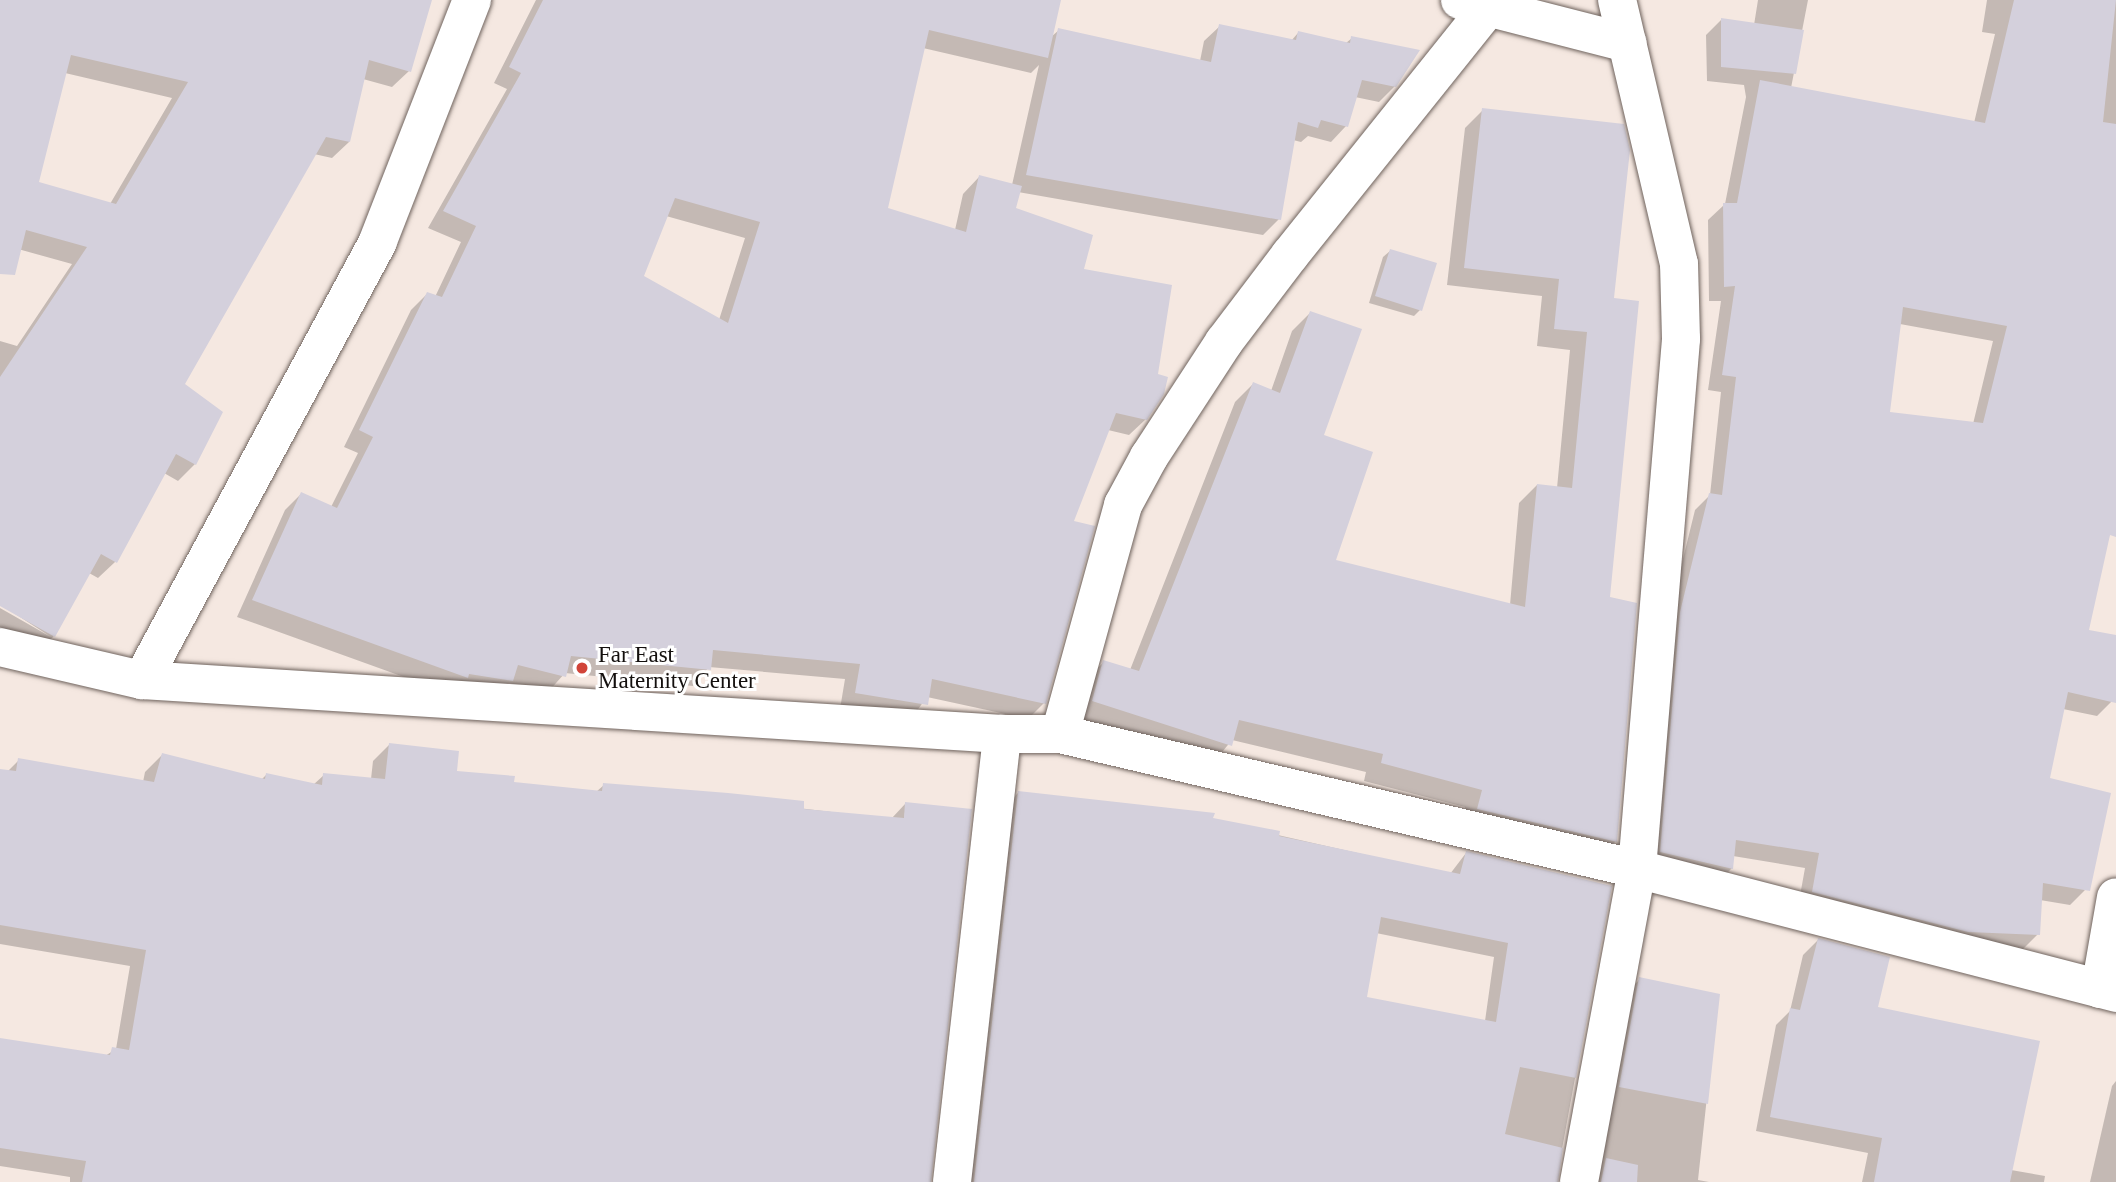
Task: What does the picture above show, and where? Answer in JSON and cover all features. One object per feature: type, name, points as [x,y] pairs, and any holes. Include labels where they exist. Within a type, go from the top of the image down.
[{"type":"street","points":[[142,680],[378,241],[472,0]]},
{"type":"street","points":[[1579,1182],[1637,869],[1681,339],[1679,264],[1617,0]]},
{"type":"street","points":[[1060,734],[1123,505],[1149,457],[1224,342],[1290,255],[1399,123],[1481,2],[1628,43]]},
{"type":"street","points":[[0,647],[142,680],[1002,734],[1060,734],[1637,869],[2108,991],[2116,897]]},
{"type":"street","points":[[952,1182],[1002,734]]},
{"type":"building","points":[[0,0],[432,0],[411,72],[369,60],[350,142],[326,137],[185,384],[223,412],[196,465],[176,454],[117,563],[101,554],[55,637],[0,606],[0,377],[87,247],[26,230],[15,275],[0,274]],"holes":[[[71,55],[188,82],[116,204],[39,182]]]},
{"type":"building","points":[[543,0],[1061,0],[1048,58],[929,30],[888,208],[966,232],[979,175],[1022,186],[1016,208],[1093,235],[1084,269],[1172,285],[1158,374],[1168,377],[1164,394],[1147,420],[1116,413],[1074,521],[1095,526],[1046,704],[932,679],[928,705],[855,693],[860,664],[713,650],[711,670],[571,656],[566,677],[518,665],[513,681],[469,674],[468,678],[252,600],[301,492],[337,508],[373,437],[359,430],[427,292],[442,297],[476,226],[443,211],[521,73],[509,67]],"holes":[[[675,198],[760,222],[728,323],[644,276]]]},
{"type":"building","points":[[2014,0],[2116,0],[2103,122],[2116,124],[2116,537],[2110,535],[2089,630],[2116,635],[2116,703],[2068,692],[2050,778],[2111,793],[2090,891],[2043,883],[2040,935],[1968,932],[1812,892],[1819,853],[1736,840],[1733,869],[1660,852],[1680,612],[1709,493],[1722,495],[1736,377],[1722,375],[1735,286],[1724,287],[1723,203],[1737,203],[1760,80],[1985,123]],"holes":[[[1903,307],[2007,326],[1983,423],[1890,412]]]},
{"type":"building","points":[[1721,18],[1804,30],[1796,74],[1721,67]]},
{"type":"building","points":[[1219,24],[1296,40],[1298,31],[1350,43],[1351,36],[1420,50],[1396,87],[1362,80],[1348,127],[1321,120],[1318,128],[1298,122],[1281,220],[1026,175],[1058,28],[1211,62]]},
{"type":"building","points":[[1482,108],[1624,124],[1630,150],[1614,298],[1639,301],[1610,597],[1637,603],[1617,842],[1477,809],[1482,790],[1381,763],[1383,754],[1239,720],[1232,746],[1092,701],[1103,660],[1139,671],[1253,382],[1280,393],[1310,311],[1362,329],[1324,435],[1373,452],[1336,560],[1525,607],[1537,484],[1572,488],[1587,332],[1554,329],[1559,279],[1464,268]]},
{"type":"building","points":[[1390,249],[1437,263],[1422,311],[1375,296]]},
{"type":"building","points":[[389,743],[459,751],[457,771],[515,776],[514,782],[602,791],[603,783],[728,793],[804,801],[804,809],[904,818],[905,802],[972,809],[931,1182],[82,1182],[86,1161],[0,1148],[0,1038],[110,1055],[112,1047],[129,1050],[146,950],[0,925],[0,769],[16,771],[18,758],[154,782],[162,753],[265,779],[266,773],[322,785],[323,773],[385,779]]},
{"type":"building","points":[[1018,791],[1215,813],[1213,818],[1280,831],[1279,836],[1460,874],[1466,851],[1612,886],[1576,1078],[1520,1067],[1505,1134],[1563,1148],[1558,1182],[974,1182]],"holes":[[[1381,917],[1508,943],[1496,1022],[1367,997]]]},
{"type":"building","points":[[1818,938],[1890,957],[1878,1007],[2040,1041],[2010,1182],[1874,1182],[1882,1138],[1770,1117],[1790,1008],[1800,1010]]},
{"type":"building","points":[[1639,977],[1720,994],[1708,1104],[1619,1087]]},
{"type":"building","points":[[1606,1158],[1638,1165],[1637,1182],[1601,1182]]},
{"type":"place","name":"Far East Maternity Center","points":[[582,668]]}]
